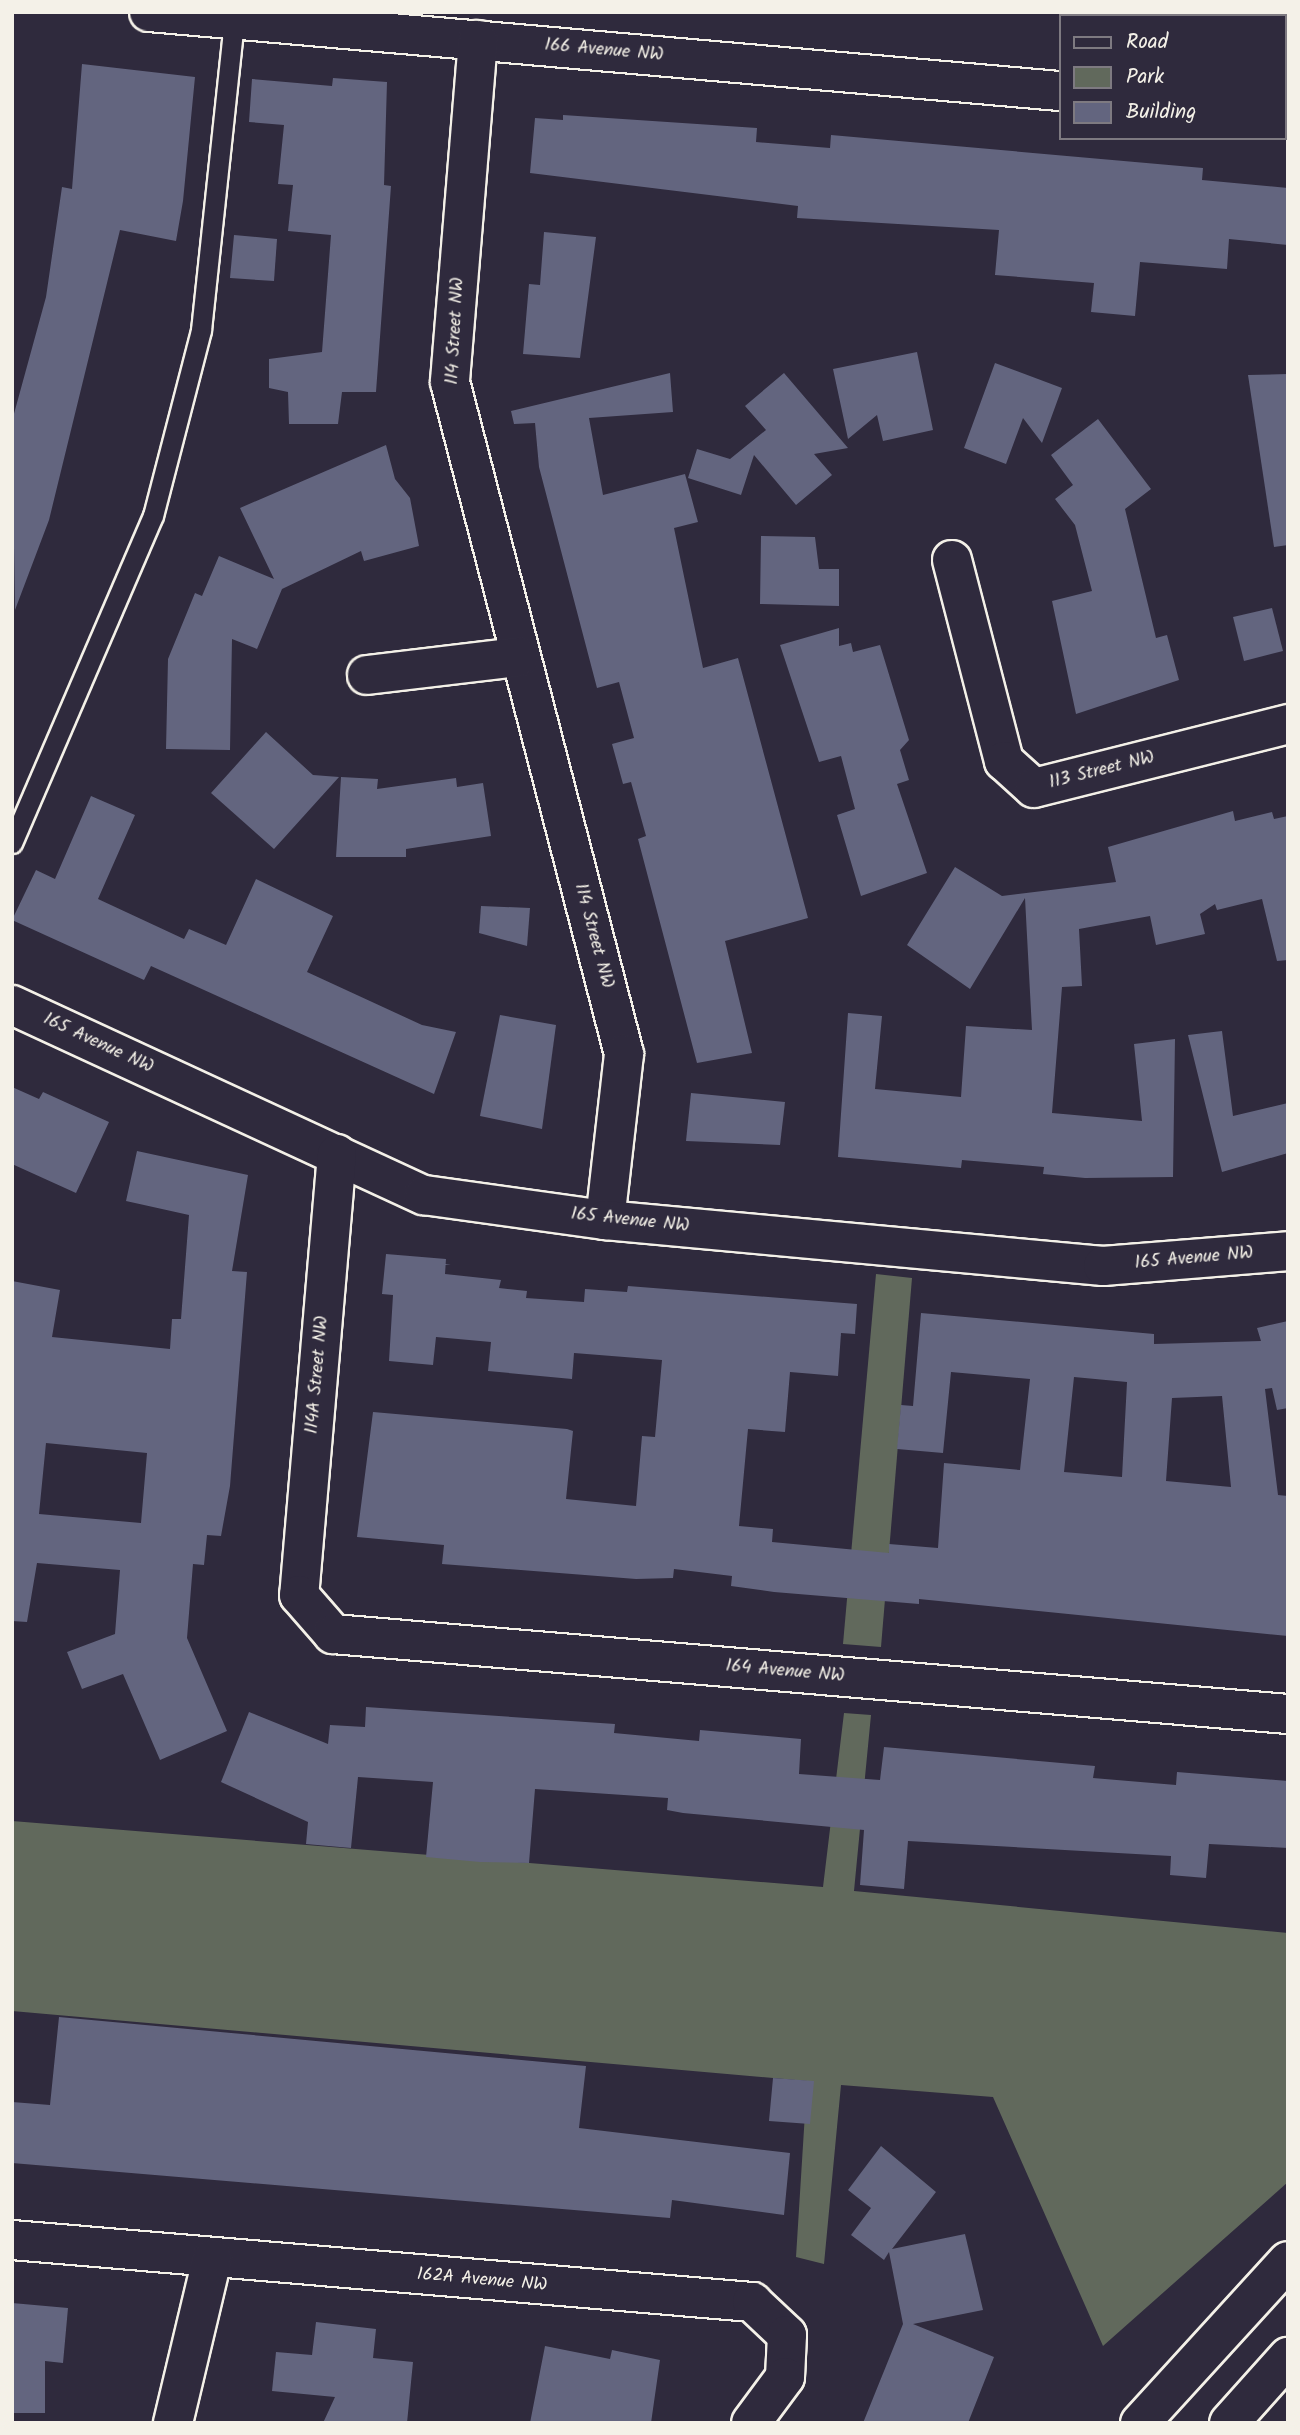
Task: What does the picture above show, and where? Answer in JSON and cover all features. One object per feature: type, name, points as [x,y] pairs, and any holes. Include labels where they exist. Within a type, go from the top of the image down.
[{"type":"street","name":"166 Avenue NW","points":[[149,12],[1058,91]]},
{"type":"street","name":"114 Street NW","points":[[478,40],[450,382],[519,657],[624,1054],[605,1220]]},
{"type":"street","name":"113 Street NW","points":[[952,560],[1004,761],[1034,788],[1288,724]]},
{"type":"street","points":[[367,675],[519,657]]},
{"type":"street","name":"165 Avenue NW","points":[[12,1005],[424,1195],[605,1220],[1103,1266],[1288,1251]]},
{"type":"street","name":"114A Street NW","points":[[299,1595],[337,1154]]},
{"type":"street","name":"164 Avenue NW","points":[[299,1595],[333,1634],[1288,1714]]},
{"type":"street","name":"162A Avenue NW","points":[[12,2240],[212,2259],[752,2302],[787,2335],[785,2377],[751,2423]]},
{"type":"street","points":[[173,2423],[212,2259]]},
{"type":"street","points":[[1140,2423],[1288,2261]]},
{"type":"street","points":[[1229,2423],[1288,2357]]},
{"type":"lane","points":[[12,843],[153,516],[201,330],[234,19]]},
{"type":"green space","points":[[876,1274],[912,1278],[881,1647],[843,1644]]},
{"type":"green space","points":[[844,1713],[871,1715],[854,1891],[1288,1933],[1288,2182],[1103,2346],[993,2097],[841,2085],[824,2264],[796,2257],[807,2081],[12,2011],[12,1821],[823,1887]]},
{"type":"building","points":[[82,64],[195,77],[183,201],[176,241],[120,230],[49,520],[15,610],[12,421],[46,297],[62,187],[72,189]]},
{"type":"building","points":[[333,78],[387,82],[384,185],[391,186],[376,392],[342,392],[338,424],[289,424],[288,392],[269,388],[269,359],[322,352],[331,235],[288,231],[293,185],[278,184],[284,125],[249,122],[252,79],[332,86]]},
{"type":"building","points":[[563,115],[757,128],[756,142],[830,148],[831,135],[1203,168],[1202,180],[1288,188],[1288,245],[1229,239],[1227,269],[1140,262],[1135,316],[1091,312],[1094,283],[995,275],[999,230],[797,218],[798,206],[530,173],[535,118],[563,120]]},
{"type":"building","points":[[544,232],[596,237],[580,358],[523,354],[529,284],[540,285]]},
{"type":"building","points":[[234,235],[277,239],[274,281],[230,278]]},
{"type":"building","points":[[917,352],[933,430],[883,441],[877,415],[848,439],[833,369]]},
{"type":"building","points":[[995,363],[1062,388],[1042,443],[1023,418],[1006,464],[964,448]]},
{"type":"building","points":[[670,373],[673,412],[589,418],[603,495],[685,474],[698,522],[674,528],[703,668],[738,658],[808,918],[725,941],[752,1053],[697,1063],[638,839],[646,836],[631,782],[623,784],[612,744],[634,738],[619,682],[597,688],[539,467],[535,423],[514,424],[511,411]]},
{"type":"building","points":[[784,373],[848,448],[814,454],[832,475],[796,505],[754,455],[741,495],[688,478],[697,449],[730,459],[766,430],[745,406]]},
{"type":"building","points":[[1288,374],[1288,545],[1274,547],[1248,375]]},
{"type":"building","points":[[1098,419],[1151,489],[1125,509],[1156,638],[1167,635],[1179,680],[1076,714],[1052,601],[1092,591],[1075,525],[1055,499],[1073,485],[1051,455]]},
{"type":"building","points":[[386,445],[395,479],[410,498],[419,546],[364,561],[361,551],[282,589],[257,649],[232,639],[230,750],[166,749],[168,659],[195,593],[202,596],[219,556],[274,579],[240,508]]},
{"type":"building","points":[[761,536],[815,537],[819,569],[839,569],[839,606],[760,604]]},
{"type":"building","points":[[1272,608],[1283,651],[1244,661],[1233,617]]},
{"type":"building","points":[[839,628],[839,646],[851,643],[853,652],[880,645],[909,740],[900,750],[909,780],[897,784],[927,873],[861,896],[837,815],[855,809],[841,756],[819,762],[780,645]]},
{"type":"building","points":[[266,732],[313,775],[339,777],[274,849],[211,793]]},
{"type":"building","points":[[341,777],[378,779],[377,789],[456,778],[457,787],[483,783],[491,836],[406,849],[406,857],[336,857]]},
{"type":"building","points":[[91,796],[135,815],[98,899],[184,939],[189,929],[226,945],[256,879],[333,916],[307,972],[422,1025],[456,1032],[434,1094],[151,966],[144,980],[12,920],[36,870],[55,879]]},
{"type":"building","points":[[1233,811],[1235,821],[1272,812],[1274,819],[1288,816],[1288,960],[1277,961],[1262,899],[1217,910],[1215,904],[1200,914],[1205,934],[1156,945],[1150,916],[1079,929],[1082,986],[1062,987],[1052,1113],[1142,1121],[1134,1044],[1175,1039],[1173,1177],[1085,1178],[1043,1174],[1044,1167],[962,1160],[961,1168],[838,1157],[848,1013],[882,1016],[875,1089],[961,1097],[966,1026],[1032,1030],[1025,898],[970,989],[907,945],[955,867],[1002,896],[1116,882],[1108,847]]},
{"type":"building","points":[[481,906],[530,908],[527,946],[479,933]]},
{"type":"building","points":[[500,1015],[556,1025],[542,1129],[480,1116]]},
{"type":"building","points":[[1222,1031],[1233,1116],[1288,1103],[1288,1153],[1222,1172],[1188,1035]]},
{"type":"building","points":[[12,1087],[39,1099],[43,1092],[109,1122],[76,1193],[12,1164]]},
{"type":"building","points":[[691,1093],[785,1102],[780,1145],[686,1141]]},
{"type":"building","points":[[137,1151],[248,1175],[232,1271],[247,1272],[230,1486],[221,1536],[207,1535],[204,1565],[193,1564],[187,1638],[227,1731],[160,1760],[123,1674],[82,1689],[67,1652],[115,1634],[120,1570],[37,1563],[27,1622],[12,1621],[12,1281],[60,1290],[52,1337],[170,1349],[172,1319],[181,1319],[189,1215],[126,1201]],"holes":[[[46,1443],[147,1453],[141,1523],[39,1514]]]},
{"type":"building","points":[[386,1254],[446,1259],[445,1274],[501,1280],[499,1288],[527,1291],[526,1298],[584,1302],[585,1289],[627,1292],[628,1286],[857,1304],[855,1334],[841,1333],[838,1376],[790,1372],[785,1432],[748,1429],[739,1526],[773,1529],[772,1542],[889,1553],[889,1544],[938,1548],[944,1463],[1020,1470],[1030,1379],[951,1372],[943,1453],[897,1449],[901,1405],[913,1406],[921,1313],[1154,1334],[1154,1344],[1261,1341],[1257,1328],[1288,1321],[1288,1408],[1277,1410],[1272,1388],[1265,1389],[1278,1495],[1288,1496],[1288,1636],[919,1599],[919,1604],[774,1592],[731,1586],[732,1576],[674,1569],[673,1578],[636,1579],[442,1564],[444,1545],[357,1537],[373,1412],[573,1431],[566,1499],[636,1506],[642,1436],[655,1437],[662,1360],[574,1353],[572,1379],[488,1371],[491,1342],[436,1337],[433,1365],[389,1361],[393,1295],[382,1294]],"holes":[[[1074,1377],[1127,1382],[1122,1477],[1064,1472]],[[1222,1396],[1231,1487],[1166,1481],[1172,1398]]]},
{"type":"building","points":[[366,1707],[615,1724],[614,1733],[699,1741],[700,1730],[801,1739],[799,1774],[880,1780],[884,1747],[1095,1766],[1093,1778],[1176,1785],[1177,1772],[1288,1781],[1288,1848],[1209,1844],[1206,1878],[1170,1875],[1171,1856],[908,1841],[904,1889],[860,1885],[864,1830],[683,1813],[667,1810],[668,1798],[535,1789],[529,1863],[480,1862],[426,1857],[433,1782],[358,1777],[351,1848],[306,1844],[308,1822],[221,1782],[249,1712],[328,1744],[330,1725],[365,1727]]},
{"type":"building","points":[[59,2017],[586,2066],[579,2128],[790,2153],[784,2215],[672,2200],[670,2218],[12,2163],[12,2102],[50,2105]]},
{"type":"building","points":[[773,2078],[814,2081],[810,2124],[769,2121]]},
{"type":"building","points":[[881,2146],[936,2192],[892,2249],[965,2234],[983,2310],[913,2324],[994,2357],[968,2423],[863,2423],[903,2324],[889,2252],[884,2260],[851,2235],[871,2208],[848,2190]]},
{"type":"building","points":[[12,2303],[68,2308],[63,2363],[45,2361],[45,2413],[12,2413]]},
{"type":"building","points":[[316,2322],[376,2329],[373,2358],[413,2362],[407,2423],[323,2423],[335,2397],[272,2391],[276,2352],[312,2355]]},
{"type":"building","points":[[545,2346],[610,2359],[612,2350],[660,2360],[651,2423],[530,2423]]}]
